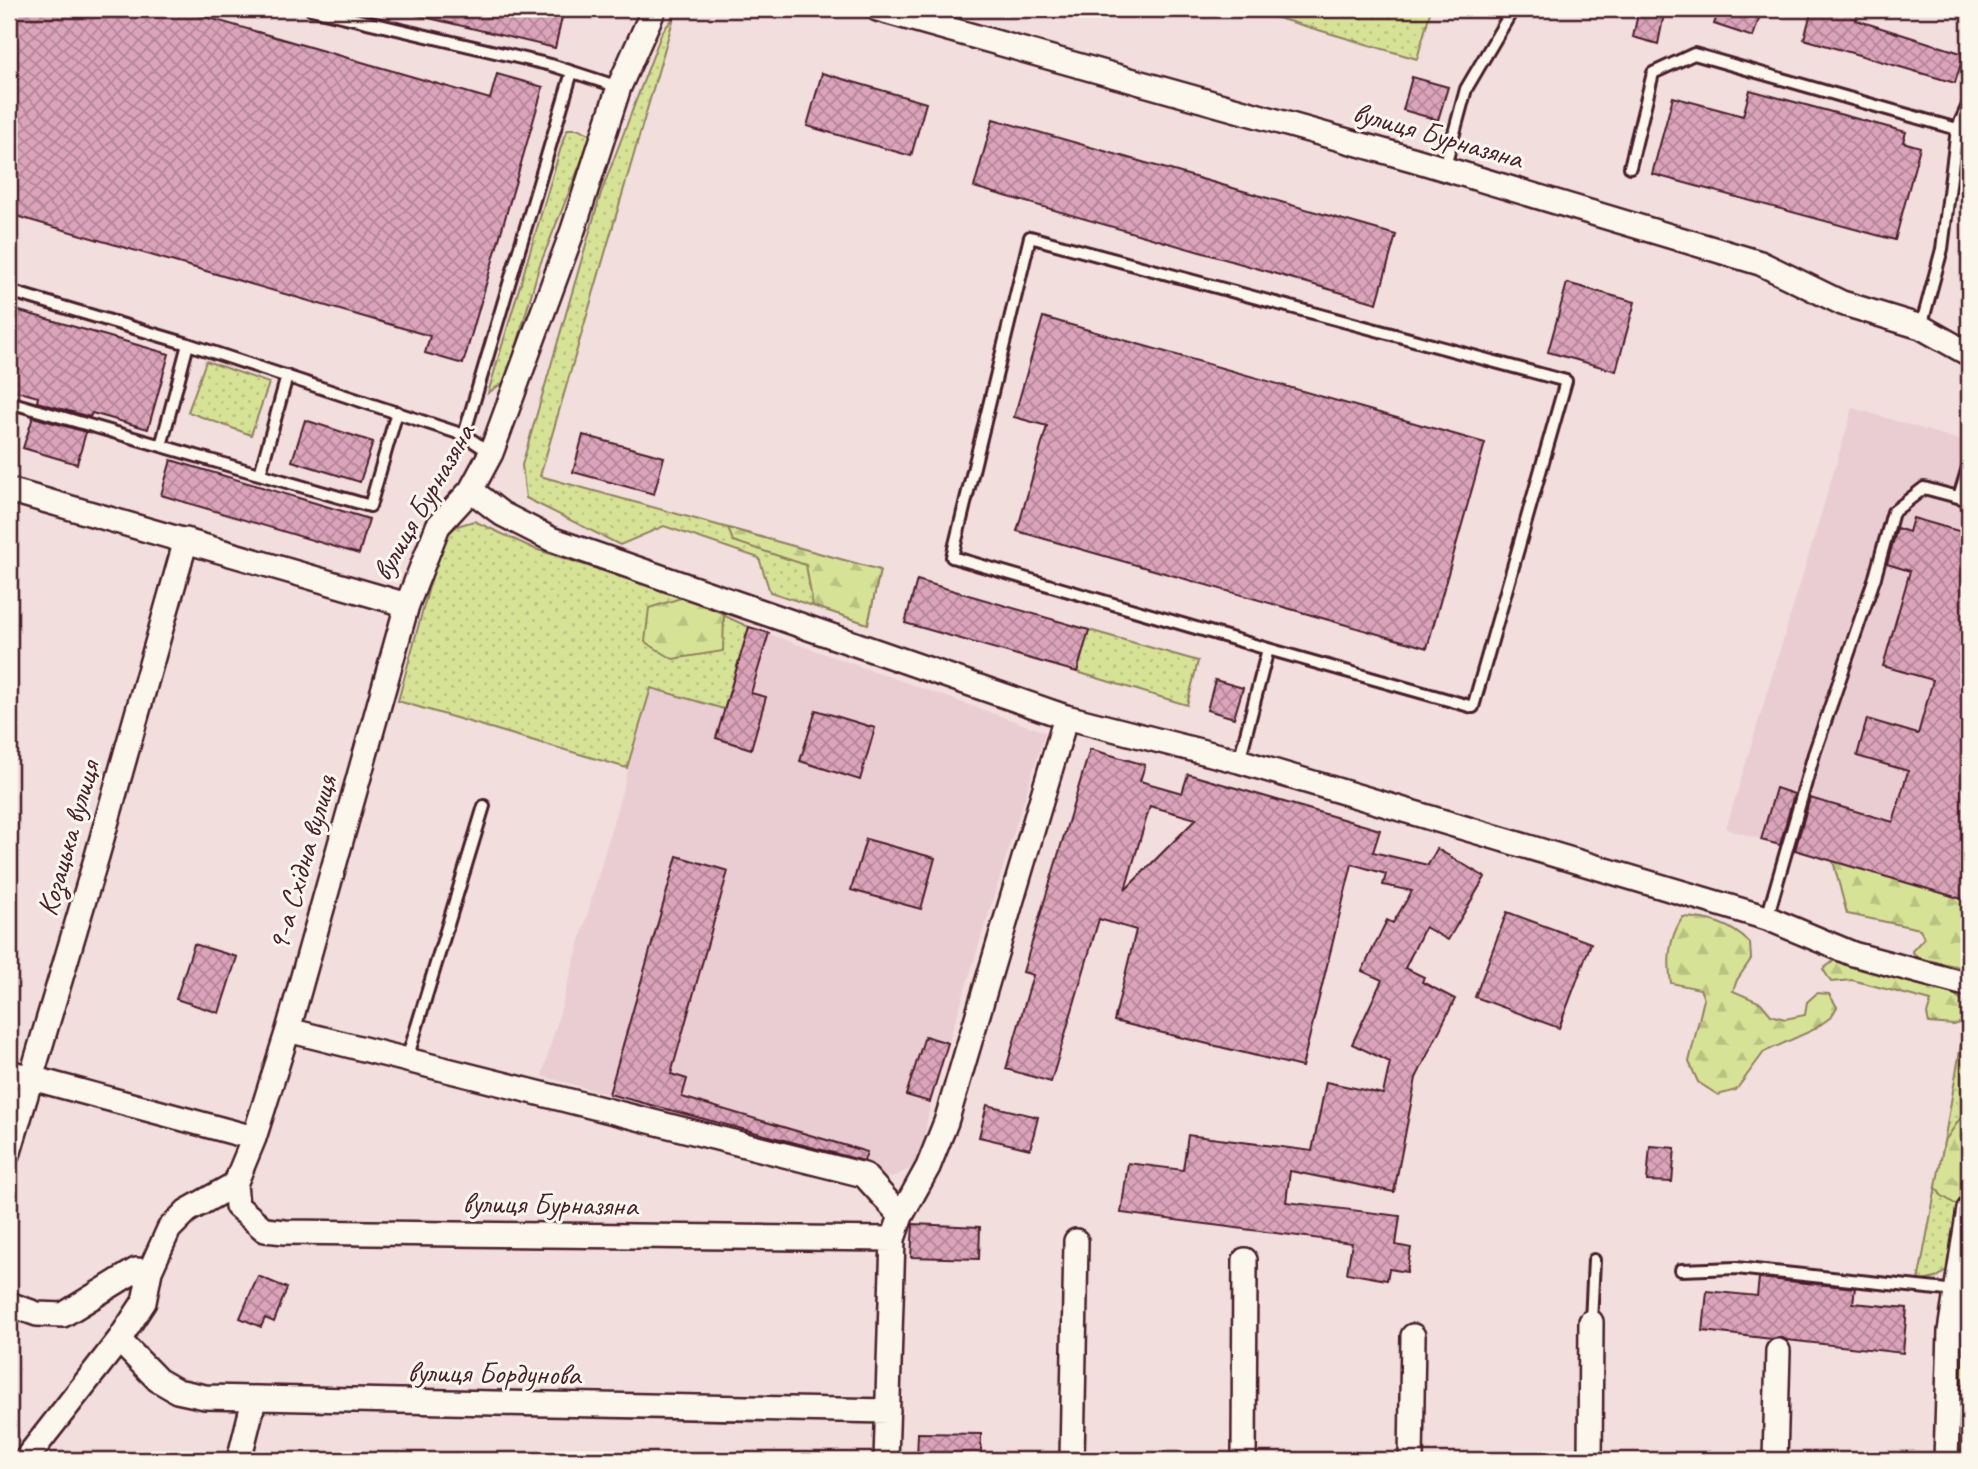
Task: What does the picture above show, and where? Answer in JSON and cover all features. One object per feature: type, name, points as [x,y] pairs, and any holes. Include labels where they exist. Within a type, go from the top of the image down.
[{"type":"street","name":"вулиця Бурназяна","points":[[9,490],[407,605],[438,526],[471,490],[491,453],[573,230],[619,87],[654,9]]},
{"type":"street","name":"вулиця Бурназяна","points":[[877,9],[1444,170],[1760,264],[1842,303],[1921,327],[1969,354]]},
{"type":"street","points":[[471,490],[502,514],[551,539],[1066,717],[1238,761],[1767,918],[1853,954],[1969,985]]},
{"type":"street","name":"Козацька вулиця","points":[[9,1152],[19,1075],[97,856],[186,540]]},
{"type":"street","name":"9-а Східна вулиця","points":[[236,1184],[254,1138],[288,1030],[407,605]]},
{"type":"street","points":[[886,1460],[893,1239],[901,1216],[928,1167],[946,1122],[1066,717]]},
{"type":"street","points":[[288,1030],[864,1175],[901,1216]]},
{"type":"street","points":[[19,1075],[254,1138]]},
{"type":"street","name":"вулиця Бурназяна","points":[[236,1184],[237,1206],[265,1230],[285,1232],[893,1239]]},
{"type":"street","points":[[25,1460],[119,1340],[144,1302],[150,1271],[169,1229],[187,1211],[236,1184]]},
{"type":"street","points":[[1945,1460],[1950,1331],[1969,1209]]},
{"type":"street","points":[[1072,1460],[1076,1241]]},
{"type":"street","points":[[1244,1460],[1245,1260]]},
{"type":"street","points":[[9,1304],[37,1314],[62,1315],[136,1270],[150,1271]]},
{"type":"street","points":[[1590,1460],[1591,1322]]},
{"type":"street","points":[[1410,1460],[1413,1335]]},
{"type":"street","name":"вулиця Бордунова","points":[[119,1340],[158,1380],[177,1391],[205,1397],[888,1411]]},
{"type":"street","points":[[1775,1460],[1778,1351]]},
{"type":"street","points":[[239,1460],[254,1399]]},
{"type":"lane","points":[[311,9],[551,65],[619,87]]},
{"type":"lane","points":[[1444,170],[1466,89],[1513,9]]},
{"type":"lane","points":[[1630,167],[1653,73],[1694,54],[1957,129]]},
{"type":"lane","points":[[464,435],[572,72]]},
{"type":"lane","points":[[1921,327],[1942,249],[1957,129],[1969,103]]},
{"type":"lane","points":[[1030,237],[1566,381],[1473,707],[1268,649],[952,557],[1030,237]]},
{"type":"lane","points":[[9,291],[188,344],[397,412],[464,435],[491,453]]},
{"type":"lane","points":[[161,446],[188,344]]},
{"type":"lane","points":[[260,474],[288,376]]},
{"type":"lane","points":[[9,402],[370,506],[397,412]]},
{"type":"lane","points":[[1767,918],[1814,754],[1875,577],[1892,512],[1924,488],[1964,499],[1969,464]]},
{"type":"lane","points":[[1238,761],[1268,649]]},
{"type":"lane","points":[[407,1059],[484,806]]},
{"type":"lane","points":[[1591,1322],[1594,1260]]},
{"type":"lane","points":[[1681,1270],[1736,1268],[1956,1290]]},
{"type":"shaded area","points":[[1853,408],[1969,443],[1969,901],[1726,829]]},
{"type":"shaded area","points":[[749,627],[1045,732],[930,1102],[921,1163],[891,1178],[677,1113],[542,1076],[651,688],[724,709]]},
{"type":"green space","points":[[1247,9],[1431,9],[1417,59]]},
{"type":"green space","points":[[674,17],[540,476],[880,570],[868,624],[770,592],[759,558],[664,526],[620,545],[526,498],[522,465],[601,193],[662,32]]},
{"type":"green space","points":[[568,129],[579,129],[592,135],[539,267],[507,380],[488,393],[564,137]]},
{"type":"green space","points":[[206,361],[269,383],[251,435],[188,412]]},
{"type":"green space","points":[[474,521],[535,549],[684,597],[749,627],[724,709],[651,688],[627,768],[398,701],[442,539],[457,526]]},
{"type":"green space","points":[[728,528],[880,570],[868,624],[813,606],[806,565],[733,541]]},
{"type":"green space","points":[[684,597],[724,614],[723,651],[673,659],[645,642],[649,608]]},
{"type":"green space","points":[[1089,630],[1198,661],[1187,705],[1077,672]]},
{"type":"green space","points":[[1833,861],[1969,901],[1969,969],[1918,958],[1912,951],[1924,938],[1920,929],[1847,914]]},
{"type":"green space","points":[[1683,917],[1719,923],[1750,943],[1751,959],[1733,991],[1761,1003],[1771,1015],[1785,1019],[1805,1015],[1807,1002],[1817,993],[1829,994],[1837,1007],[1831,1017],[1813,1030],[1764,1052],[1736,1090],[1718,1095],[1698,1082],[1689,1062],[1704,999],[1700,989],[1671,983],[1671,948]]},
{"type":"green space","points":[[1835,960],[1953,994],[1969,1005],[1969,1053],[1962,1039],[1965,1021],[1954,1025],[1929,1023],[1927,1014],[1931,1001],[1852,980],[1831,982],[1823,969]]},
{"type":"green space","points":[[1962,1039],[1970,1063],[1968,1103],[1962,1119],[1944,1142]]},
{"type":"green space","points":[[1969,1093],[1969,1170],[1964,1202],[1955,1204],[1941,1195],[1936,1187],[1944,1142],[1966,1110]]},
{"type":"green space","points":[[1936,1187],[1941,1195],[1964,1202],[1951,1267],[1936,1278],[1918,1282]]},
{"type":"green space","points":[[1969,1335],[1969,1459],[1965,1460],[1958,1445],[1967,1389],[1953,1362],[1954,1345]]},
{"type":"building","points":[[9,9],[53,9],[78,16],[80,9],[178,9],[490,99],[497,74],[543,87],[463,364],[425,353],[430,336],[9,214]]},
{"type":"building","points":[[417,9],[564,9],[555,48],[416,15]]},
{"type":"building","points":[[1639,9],[1665,9],[1658,44],[1633,37]]},
{"type":"building","points":[[1719,9],[1762,9],[1753,37],[1714,24]]},
{"type":"building","points":[[1812,9],[1859,9],[1856,20],[1964,54],[1955,83],[1804,39]]},
{"type":"building","points":[[822,73],[926,103],[911,156],[807,126]]},
{"type":"building","points":[[1412,77],[1448,87],[1438,120],[1403,110]]},
{"type":"building","points":[[1750,90],[1906,132],[1903,142],[1920,147],[1895,240],[1652,174],[1673,97],[1743,116]]},
{"type":"building","points":[[993,119],[1396,235],[1377,303],[974,187]]},
{"type":"building","points":[[1567,283],[1635,302],[1616,371],[1548,352]]},
{"type":"building","points":[[9,308],[169,354],[148,429],[92,413],[90,417],[37,402],[38,397],[9,389]]},
{"type":"building","points":[[1043,317],[1485,443],[1427,648],[1017,531],[1047,426],[1014,417]]},
{"type":"building","points":[[33,417],[86,432],[77,464],[23,448]]},
{"type":"building","points":[[305,420],[373,442],[360,482],[292,461]]},
{"type":"building","points":[[583,435],[664,457],[654,494],[573,472]]},
{"type":"building","points":[[171,460],[369,519],[359,554],[161,495]]},
{"type":"building","points":[[1913,518],[1969,534],[1969,901],[1795,850],[1810,798],[1893,822],[1908,771],[1857,756],[1867,719],[1918,734],[1933,680],[1883,666],[1910,571],[1887,564],[1897,528],[1909,532]]},
{"type":"building","points":[[917,580],[1089,630],[1077,672],[905,623]]},
{"type":"building","points":[[749,627],[769,633],[751,693],[766,697],[751,749],[716,738]]},
{"type":"building","points":[[1215,680],[1243,688],[1234,718],[1207,710]]},
{"type":"building","points":[[816,710],[875,728],[860,780],[800,761]]},
{"type":"building","points":[[1090,749],[1145,765],[1140,781],[1182,793],[1188,774],[1380,830],[1373,852],[1428,865],[1437,849],[1485,877],[1448,940],[1425,927],[1405,968],[1424,977],[1422,982],[1455,999],[1416,1078],[1394,1192],[1290,1171],[1286,1202],[1400,1216],[1396,1245],[1411,1248],[1407,1272],[1389,1269],[1387,1280],[1347,1273],[1352,1243],[1121,1213],[1128,1163],[1183,1170],[1188,1135],[1312,1151],[1326,1082],[1383,1094],[1390,1062],[1352,1044],[1382,980],[1362,971],[1387,920],[1393,923],[1412,891],[1383,885],[1386,874],[1352,864],[1302,1067],[1114,1021],[1136,930],[1099,919],[1051,1082],[1006,1069],[1033,975],[1023,972]],"holes":[[[1150,806],[1196,819],[1125,890]]]},
{"type":"building","points":[[1776,788],[1794,794],[1780,845],[1761,840]]},
{"type":"building","points":[[866,839],[935,858],[921,909],[851,890]]},
{"type":"building","points":[[677,856],[728,871],[671,1074],[687,1079],[682,1097],[867,1152],[864,1161],[609,1094]]},
{"type":"building","points":[[1507,912],[1591,943],[1559,1028],[1475,997]]},
{"type":"building","points":[[194,944],[237,957],[219,1013],[176,999]]},
{"type":"building","points":[[925,1036],[948,1043],[930,1102],[906,1095]]},
{"type":"building","points":[[987,1105],[1038,1117],[1030,1149],[979,1137]]},
{"type":"building","points":[[1650,1146],[1675,1148],[1672,1182],[1647,1181]]},
{"type":"building","points":[[913,1224],[980,1227],[979,1259],[911,1257]]},
{"type":"building","points":[[258,1276],[287,1288],[274,1322],[265,1318],[261,1327],[240,1318]]},
{"type":"building","points":[[1759,1278],[1855,1288],[1853,1303],[1907,1308],[1903,1353],[1779,1337],[1772,1339],[1703,1331],[1707,1291],[1757,1296]]},
{"type":"building","points":[[918,1433],[981,1434],[981,1460],[917,1460]]}]
